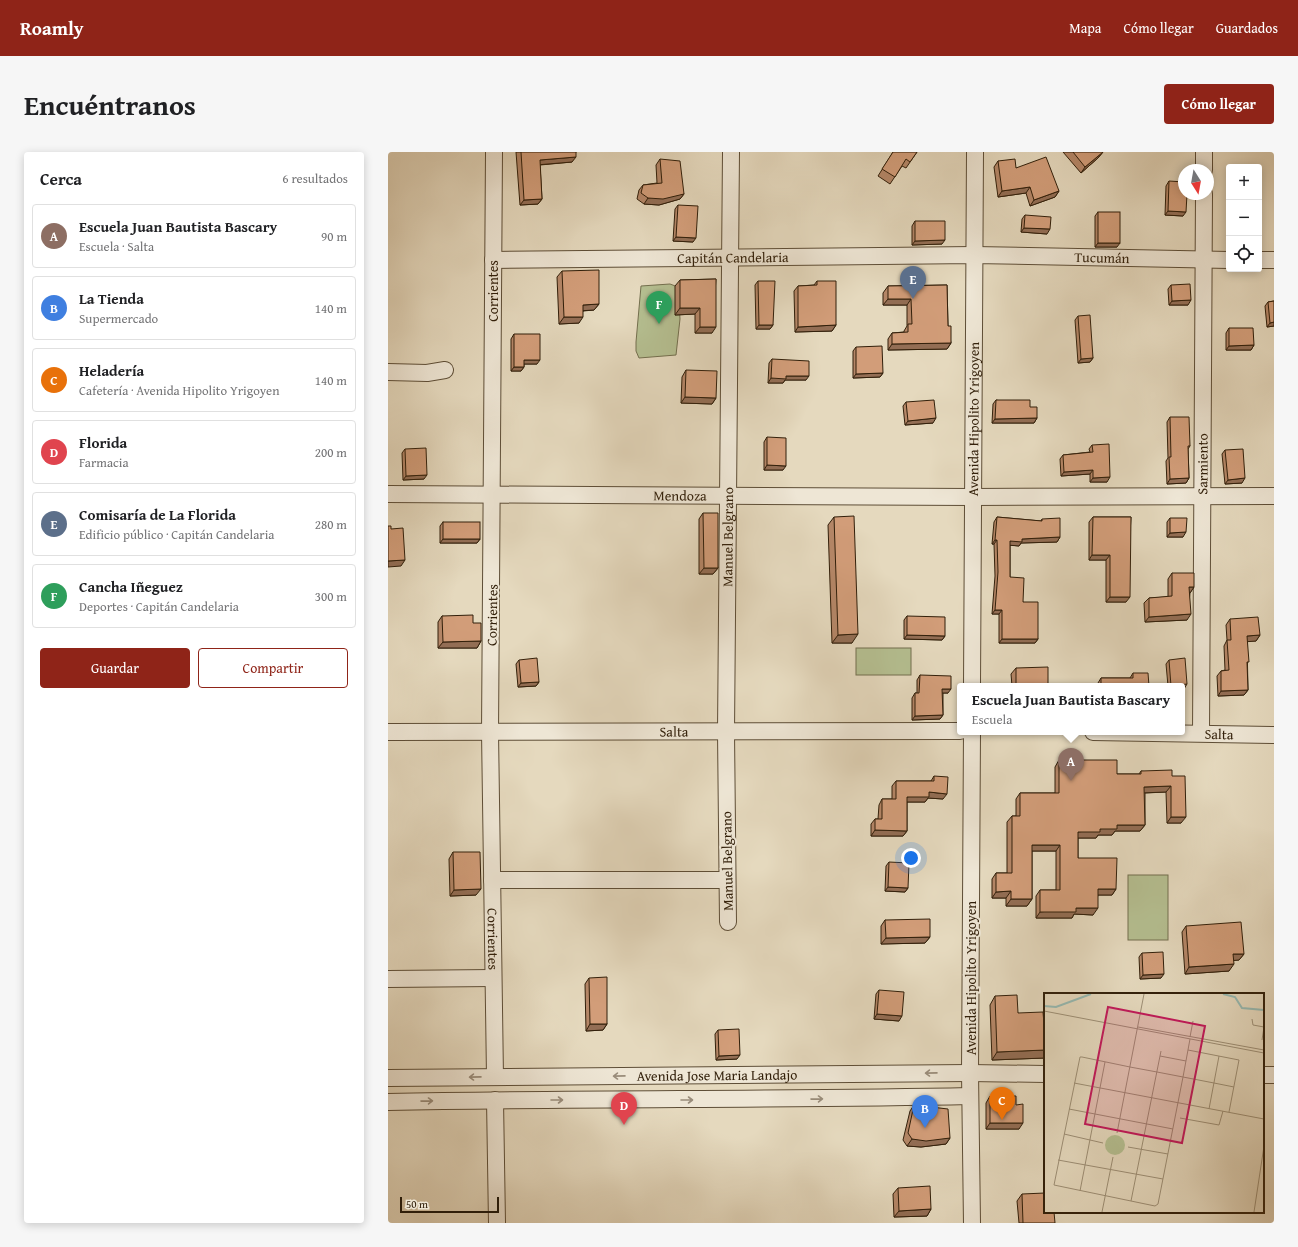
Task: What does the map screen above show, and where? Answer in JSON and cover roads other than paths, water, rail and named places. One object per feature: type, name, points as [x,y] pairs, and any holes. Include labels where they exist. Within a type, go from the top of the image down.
[{"type":"street","name":"Corrientes","points":[[494,152],[493,495],[490,732],[495,1077]]},
{"type":"street","name":"Manuel Belgrano","points":[[728,922],[726,732],[731,152]]},
{"type":"street","name":"Avenida Hipolito Yrigoyen","points":[[972,683],[975,152]]},
{"type":"street","points":[[1204,152],[1204,164]]},
{"type":"street","name":"Sarmiento","points":[[1202,733],[1204,200]]},
{"type":"street","name":"Capitán Candelaria","points":[[493,260],[974,255]]},
{"type":"street","name":"Tucumán","points":[[974,255],[1226,260]]},
{"type":"street","points":[[1262,260],[1274,260]]},
{"type":"street","points":[[388,372],[427,373],[445,370]]},
{"type":"street","name":"Mendoza","points":[[388,494],[973,497],[1274,496]]},
{"type":"street","name":"Salta","points":[[388,732],[957,730]]},
{"type":"street","name":"Salta","points":[[1185,733],[1274,735]]},
{"type":"street","name":"Avenida Hipolito Yrigoyen","points":[[972,735],[970,1096],[972,1223]]},
{"type":"street","points":[[492,880],[727,880]]},
{"type":"street","points":[[388,979],[493,978]]},
{"type":"street","name":"Avenida Jose Maria Landajo","points":[[388,1078],[970,1073],[1044,1074]]},
{"type":"street","name":"Avenida Jose Maria Landajo","points":[[388,1102],[495,1100],[774,1100],[970,1096]]},
{"type":"street","points":[[495,1100],[497,1223]]},
{"type":"place","name":"Comisaría de La Florida","points":[[913,299]]},
{"type":"place","name":"Cancha Iñeguez","points":[[659,324]]},
{"type":"place","name":"Escuela Juan Bautista Bascary","points":[[1071,781]]},
{"type":"place","name":"Heladería","points":[[1002,1120]]},
{"type":"place","name":"Florida","points":[[624,1125]]},
{"type":"place","name":"La Tienda","points":[[925,1128]]}]
